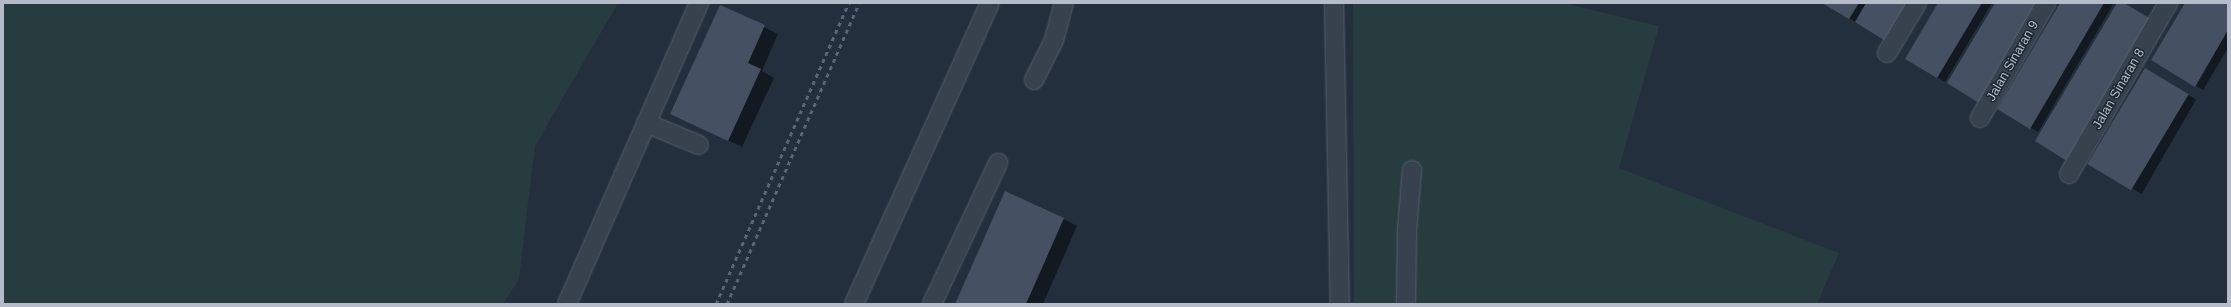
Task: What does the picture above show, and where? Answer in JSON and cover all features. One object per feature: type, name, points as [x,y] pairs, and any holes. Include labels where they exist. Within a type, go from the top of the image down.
[{"type":"street","points":[[567,304],[699,3]]},
{"type":"street","points":[[854,304],[990,3]]},
{"type":"street","points":[[1034,80],[1054,40],[1064,3]]},
{"type":"street","points":[[1334,3],[1340,304]]},
{"type":"street","points":[[1887,53],[1917,3]]},
{"type":"street","name":"Jalan Sinaran 9","points":[[1980,118],[2046,3]]},
{"type":"street","name":"Jalan Sinaran 8","points":[[2069,174],[2168,3]]},
{"type":"street","points":[[646,123],[699,146]]},
{"type":"street","points":[[932,304],[998,163]]},
{"type":"street","points":[[1406,304],[1407,230],[1412,170]]},
{"type":"green space","points":[[3,3],[618,3],[535,146],[519,279],[503,304],[3,304]]},
{"type":"green space","points":[[1353,3],[1563,3],[1659,26],[1619,168],[1839,253],[1817,304],[1354,304]]},
{"type":"building","points":[[1822,3],[1859,3],[1849,19]]},
{"type":"building","points":[[1866,3],[1910,3],[1887,42],[1855,22]]},
{"type":"building","points":[[1938,3],[1982,3],[1937,78],[1905,59]]},
{"type":"building","points":[[1995,3],[2038,3],[1979,103],[1947,83]]},
{"type":"building","points":[[2060,3],[2104,3],[2030,129],[1997,109]]},
{"type":"building","points":[[2117,3],[2124,3],[2151,19],[2067,161],[2035,141]]},
{"type":"building","points":[[2185,3],[2228,3],[2228,30],[2195,87],[2151,60]]},
{"type":"building","points":[[720,5],[765,25],[748,63],[761,69],[728,141],[670,114]]},
{"type":"building","points":[[2145,68],[2189,94],[2131,190],[2087,164]]},
{"type":"building","points":[[1005,191],[1064,218],[1026,304],[955,304]]},
{"type":"railway","points":[[716,304],[849,3]]},
{"type":"railway","points":[[727,304],[859,3]]}]
